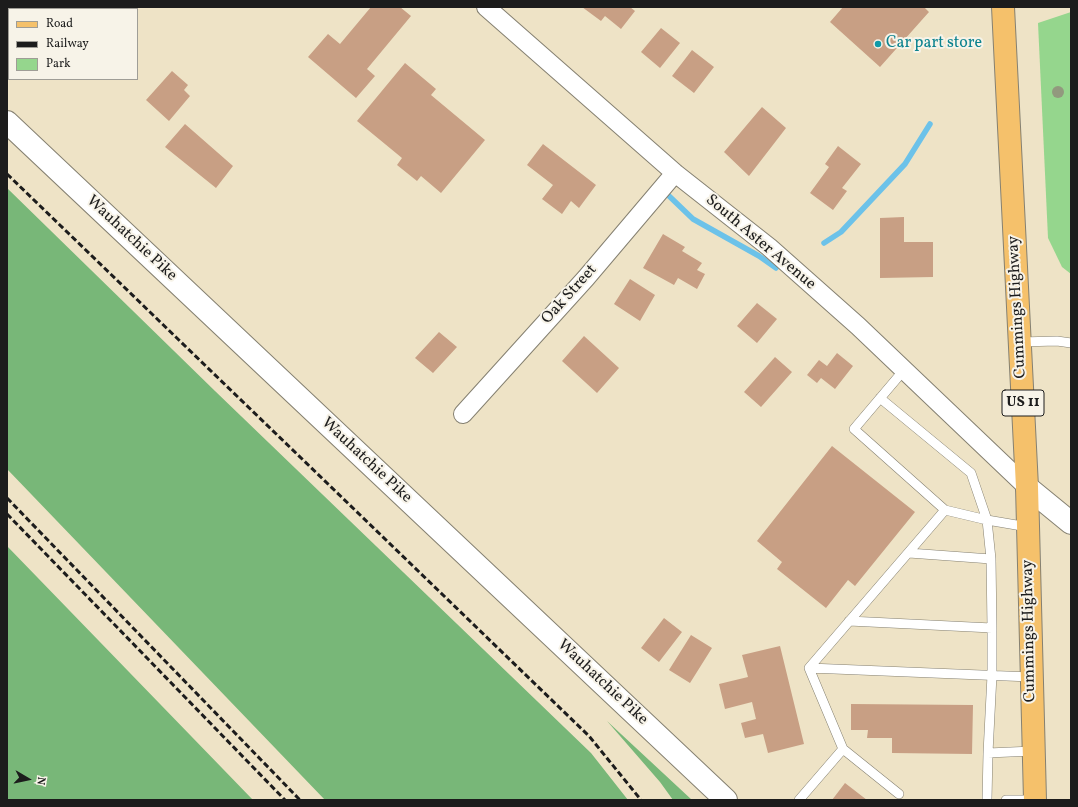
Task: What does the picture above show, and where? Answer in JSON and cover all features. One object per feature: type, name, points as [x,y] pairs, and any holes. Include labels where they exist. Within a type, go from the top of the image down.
[{"type":"main road","name":"Cummings Highway","points":[[1004,7],[1027,487],[1035,800]]},
{"type":"street","name":"South Aster Avenue","points":[[486,7],[675,173],[769,247],[858,326],[1027,487]]},
{"type":"street","name":"Wauhatchie Pike","points":[[7,122],[726,800]]},
{"type":"street","name":"Oak Street","points":[[463,414],[586,278],[675,173]]},
{"type":"street","points":[[1027,487],[1071,523]]},
{"type":"lane","points":[[1020,342],[1057,341],[1071,343]]},
{"type":"lane","points":[[904,370],[854,429],[945,510],[987,520],[1028,527]]},
{"type":"lane","points":[[880,398],[971,473],[987,520],[991,558],[992,628],[992,676],[987,800]]},
{"type":"lane","points":[[809,668],[945,510]]},
{"type":"lane","points":[[908,553],[991,558]]},
{"type":"lane","points":[[850,621],[992,628]]},
{"type":"lane","points":[[809,668],[1031,677]]},
{"type":"lane","points":[[809,668],[843,749],[899,794]]},
{"type":"lane","points":[[798,800],[843,749]]},
{"type":"lane","points":[[988,752],[1033,751]]},
{"type":"lane","points":[[1006,800],[1035,800]]},
{"type":"green space","points":[[1071,12],[1071,274],[1062,267],[1048,238],[1038,23]]},
{"type":"green space","points":[[7,188],[215,391],[591,753],[628,800],[325,800],[7,469]]},
{"type":"green space","points":[[7,546],[253,800],[7,800]]},
{"type":"green space","points":[[607,721],[692,800],[673,800],[660,782]]},
{"type":"building","points":[[40,7],[81,8],[42,8]]},
{"type":"building","points":[[371,7],[400,7],[411,16],[367,69],[375,76],[356,98],[308,57],[328,34],[340,44]]},
{"type":"building","points":[[582,7],[630,7],[635,11],[621,29],[605,16],[601,21]]},
{"type":"building","name":"Car part store","points":[[843,7],[924,7],[929,12],[880,67],[830,22]]},
{"type":"building","points":[[661,28],[680,43],[660,68],[641,52]]},
{"type":"building","points":[[692,50],[714,67],[694,93],[672,76]]},
{"type":"building","points":[[405,63],[436,89],[431,95],[485,140],[441,193],[421,176],[417,181],[397,165],[402,158],[357,121]]},
{"type":"building","points":[[172,71],[188,85],[184,90],[190,96],[169,121],[146,100]]},
{"type":"building","points":[[762,107],[786,128],[749,176],[724,152]]},
{"type":"building","points":[[185,124],[233,166],[216,188],[165,147]]},
{"type":"building","points":[[543,144],[596,185],[579,208],[571,201],[562,214],[542,199],[553,185],[527,165]]},
{"type":"building","points":[[838,146],[861,164],[842,188],[847,191],[833,210],[810,193],[829,167],[825,164]]},
{"type":"building","points":[[904,217],[904,242],[933,242],[933,277],[880,278],[880,218]]},
{"type":"building","points":[[663,234],[685,247],[682,251],[702,263],[697,270],[705,274],[697,289],[678,278],[674,285],[643,268]]},
{"type":"building","points":[[630,279],[655,295],[640,321],[614,304]]},
{"type":"building","points":[[757,303],[777,319],[757,343],[737,326]]},
{"type":"building","points":[[439,332],[457,347],[433,373],[415,358]]},
{"type":"building","points":[[584,336],[619,368],[597,393],[562,361]]},
{"type":"building","points":[[837,353],[853,366],[835,389],[821,378],[817,383],[807,375],[819,360],[827,366]]},
{"type":"building","points":[[775,357],[792,372],[761,407],[744,392]]},
{"type":"building","points":[[832,446],[915,512],[855,586],[848,580],[826,608],[777,569],[782,562],[757,541]]},
{"type":"building","points":[[664,618],[682,632],[659,662],[641,648]]},
{"type":"building","points":[[691,635],[712,648],[690,683],[669,670]]},
{"type":"building","points":[[780,646],[804,744],[768,753],[763,734],[745,738],[741,723],[756,719],[752,702],[725,709],[719,684],[748,677],[742,655]]},
{"type":"building","points":[[851,704],[973,705],[972,754],[892,753],[892,738],[867,738],[868,730],[851,730]]},
{"type":"building","points":[[845,783],[867,800],[832,800]]},
{"type":"waterway","points":[[824,243],[841,232],[905,164],[930,124]]},
{"type":"waterway","points":[[668,195],[693,219],[759,256],[776,268]]},
{"type":"railway","points":[[7,174],[589,736],[641,800]]},
{"type":"railway","points":[[7,498],[300,800]]},
{"type":"railway","points":[[7,514],[285,800]]},
{"type":"place","name":"Car part store","points":[[878,44]]}]
